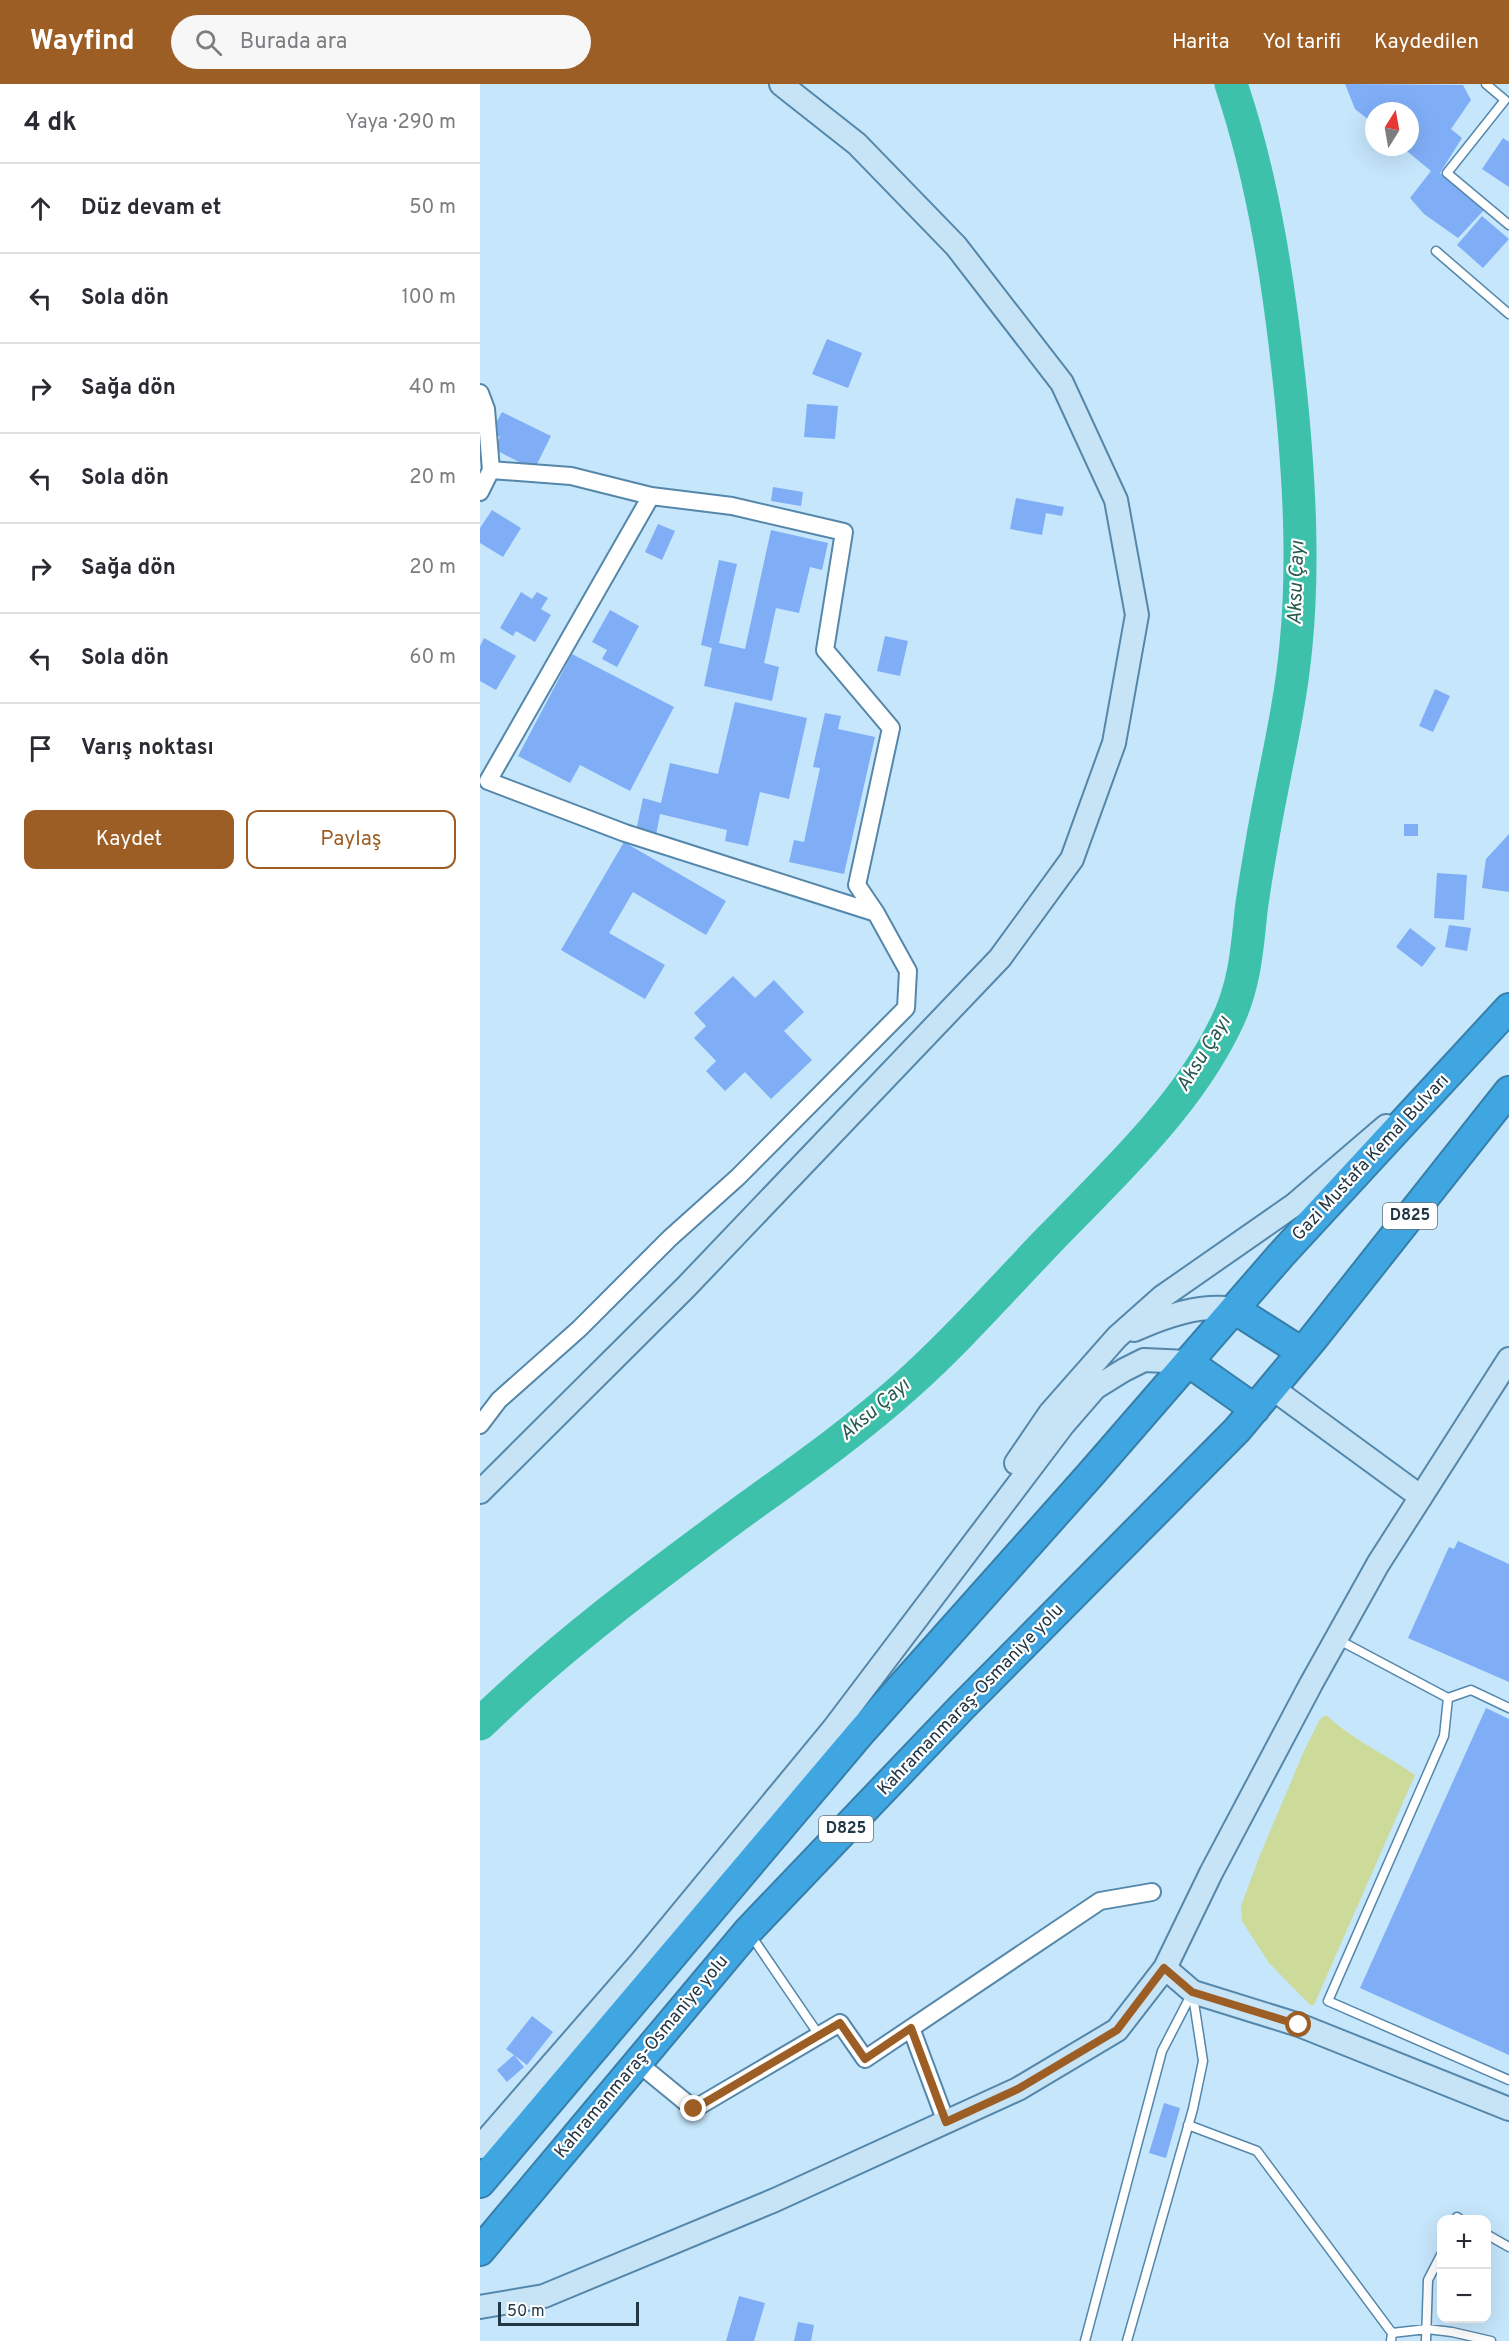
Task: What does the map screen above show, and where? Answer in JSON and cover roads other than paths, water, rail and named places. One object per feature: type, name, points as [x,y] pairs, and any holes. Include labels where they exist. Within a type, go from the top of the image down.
[{"type":"highway","name":"Gazi Mustafa Kemal Bulvarı","points":[[480,2182],[862,1731],[1090,1475],[1281,1255],[1509,1008]]},
{"type":"highway","name":"D825","points":[[1307,1346],[1509,1091]]},
{"type":"highway","points":[[1188,1362],[1255,1409],[1307,1346],[1234,1309]]},
{"type":"highway","name":"Kahramanmaraş-Osmaniye yolu","points":[[480,2251],[748,1931],[969,1700],[1255,1409]]},
{"type":"street","points":[[480,1492],[686,1287],[1000,958],[1072,859],[1114,743],[1137,615],[1116,500],[1062,382],[956,246],[857,144],[781,84]]},
{"type":"street","points":[[480,393],[486,409],[491,470],[480,492]]},
{"type":"street","points":[[480,1425],[499,1400],[579,1329],[670,1238],[738,1177],[906,1008],[908,971],[876,913],[857,885],[891,728],[825,650],[844,532],[732,506],[651,496],[571,476],[491,470]]},
{"type":"street","points":[[651,496],[488,781],[625,833],[876,913]]},
{"type":"street","points":[[480,2147],[641,1962],[834,1728],[1050,1413],[1117,1337],[1162,1297],[1294,1205],[1464,1058]]},
{"type":"street","points":[[1117,1337],[1164,1317],[1192,1310],[1220,1307],[1234,1309]]},
{"type":"street","points":[[480,2307],[544,2296],[775,2200],[1018,2089],[1117,2030],[1164,1968],[1211,1873],[1378,1564],[1509,1359]]},
{"type":"street","points":[[860,1691],[1063,1425],[1095,1388],[1144,1360],[1188,1362]]},
{"type":"street","points":[[1255,1409],[1421,1497]]},
{"type":"street","points":[[638,2063],[694,2109],[840,2023],[865,2059],[1100,1901],[1152,1892]]},
{"type":"street","points":[[1164,1968],[1192,1992],[1299,2025],[1509,2109]]},
{"type":"street","points":[[911,2028],[946,2122]]},
{"type":"lane","points":[[1486,84],[1505,100],[1447,173],[1509,225]]},
{"type":"lane","points":[[1436,251],[1509,314]]},
{"type":"lane","points":[[1336,1639],[1449,1698],[1471,1690],[1509,1708]]},
{"type":"lane","points":[[1449,1698],[1444,1736],[1328,2001],[1509,2080]]},
{"type":"lane","points":[[748,1931],[819,2035]]},
{"type":"lane","points":[[1127,2341],[1188,2125],[1203,2061],[1192,1992]]},
{"type":"lane","points":[[1085,2341],[1162,2051],[1192,1992]]},
{"type":"lane","points":[[1188,2125],[1257,2151],[1392,2337],[1427,2328],[1452,2331],[1491,2341]]},
{"type":"lane","points":[[1491,2237],[1509,2247]]},
{"type":"lane","points":[[1426,2341],[1428,2280],[1437,2263]]},
{"type":"waterway","name":"Aksu Çayı","points":[[480,1724],[542,1667],[608,1613],[849,1433],[927,1366],[980,1314],[1145,1140],[1189,1085],[1225,1026],[1237,998],[1244,970],[1266,817],[1290,695],[1300,583],[1298,490],[1287,357],[1262,199],[1231,84]]}]
